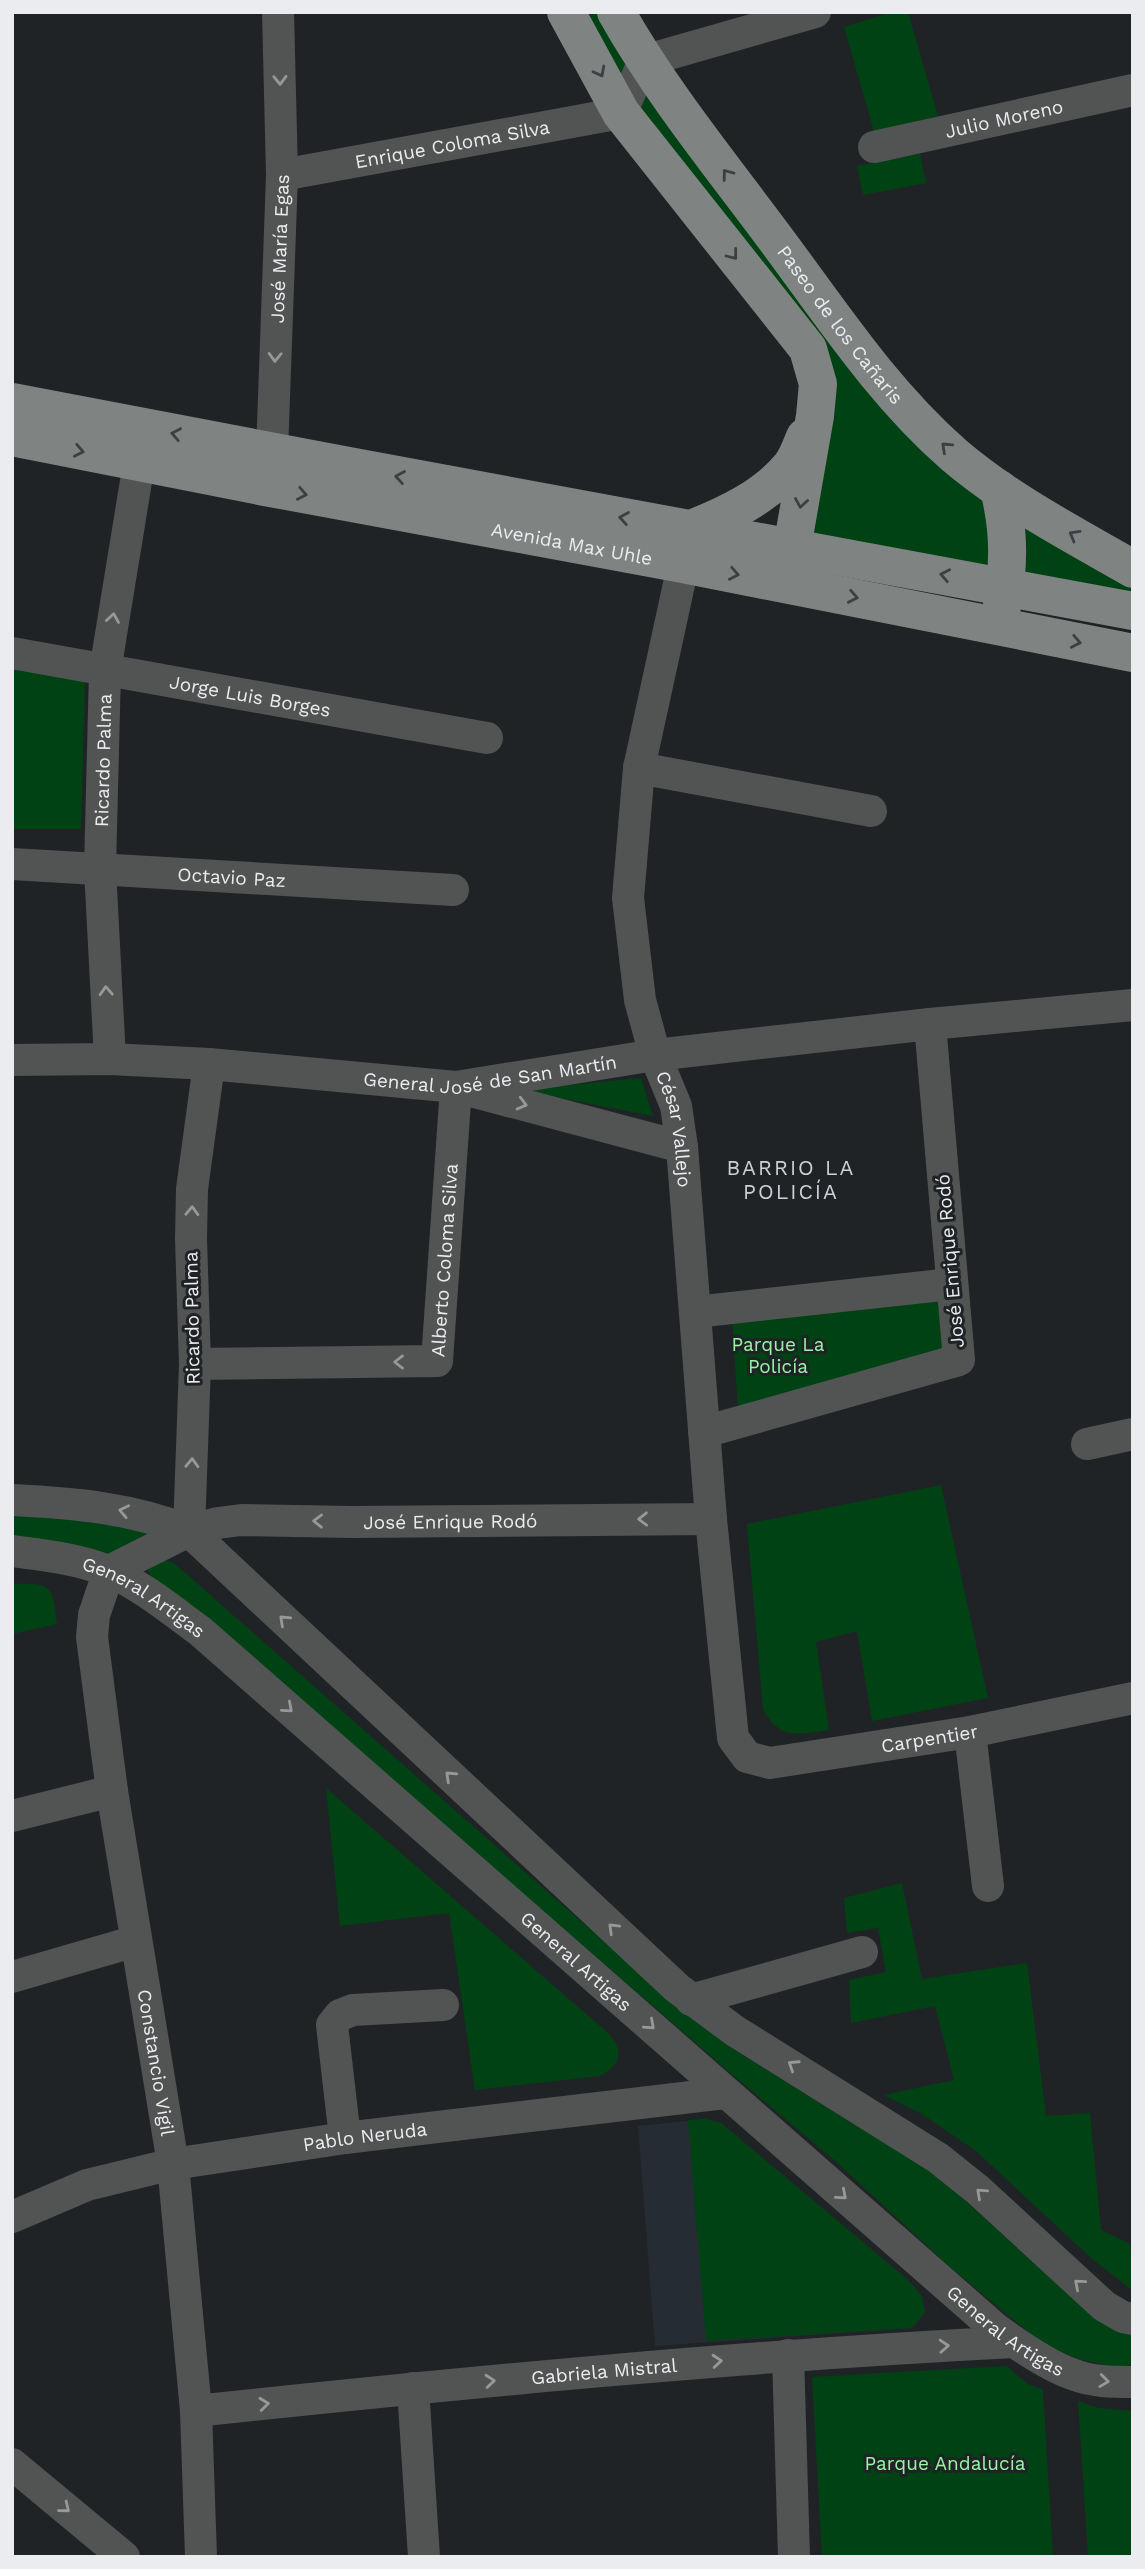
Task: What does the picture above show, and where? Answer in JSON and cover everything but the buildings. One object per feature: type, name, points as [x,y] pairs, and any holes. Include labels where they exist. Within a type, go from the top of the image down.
[{"type":"main road","points":[[566,12],[621,113],[808,349],[818,384],[786,584]]},
{"type":"main road","name":"Paseo de los Cañaris","points":[[616,12],[644,61],[843,333],[903,406],[954,455],[999,489],[1133,569]]},
{"type":"main road","name":"Avenida Max Uhle","points":[[12,402],[268,470],[687,546],[794,547],[1133,611]]},
{"type":"main road","points":[[687,546],[724,516],[766,490],[792,465],[815,416]]},
{"type":"main road","name":"Avenida Max Uhle","points":[[12,437],[139,463],[268,470]]},
{"type":"main road","points":[[999,489],[1006,517],[1009,549],[999,627]]},
{"type":"main road","name":"Avenida Max Uhle","points":[[687,546],[786,584],[1133,653]]},
{"type":"street","name":"José María Egas","points":[[268,470],[282,175],[278,12]]},
{"type":"street","points":[[621,113],[644,61],[815,12]]},
{"type":"street","name":"Julio Moreno","points":[[874,148],[1133,90]]},
{"type":"street","name":"Enrique Coloma Silva","points":[[282,175],[621,113]]},
{"type":"street","name":"Ricardo Palma","points":[[110,1059],[100,869],[105,671],[139,463]]},
{"type":"street","name":"César Vallejo","points":[[687,546],[639,768],[628,898],[640,1000],[655,1055],[676,1106],[682,1147],[711,1519],[733,1738]]},
{"type":"street","name":"Jorge Luis Borges","points":[[12,653],[487,738]]},
{"type":"street","points":[[639,768],[871,811]]},
{"type":"street","name":"Octavio Paz","points":[[12,864],[453,890]]},
{"type":"street","name":"General José de San Martín","points":[[12,1060],[110,1059],[209,1064],[456,1087],[655,1055],[930,1024],[1133,1006]]},
{"type":"street","name":"José Enrique Rodó","points":[[704,1433],[959,1360],[930,1024]]},
{"type":"street","name":"Ricardo Palma","points":[[189,1531],[194,1364],[192,1189],[209,1064]]},
{"type":"street","points":[[456,1087],[682,1147]]},
{"type":"street","name":"Alberto Coloma Silva","points":[[194,1364],[437,1361],[456,1087]]},
{"type":"street","points":[[695,1312],[951,1284]]},
{"type":"street","points":[[1087,1444],[1133,1434]]},
{"type":"street","points":[[12,1500],[95,1506],[159,1519],[189,1531],[691,2000],[735,2031],[938,2158],[978,2190],[1104,2306],[1123,2317],[1133,2319]]},
{"type":"street","name":"José Enrique Rodó","points":[[109,1572],[189,1531],[241,1520],[365,1522],[711,1519]]},
{"type":"street","name":"General Artigas","points":[[12,1551],[50,1556],[109,1572],[136,1587],[200,1631],[970,2308],[1014,2342],[1072,2374],[1105,2382],[1133,2382]]},
{"type":"street","name":"Constancio Vigil","points":[[109,1572],[94,1615],[92,1637],[112,1791],[173,2164],[196,2412],[201,2557]]},
{"type":"street","name":"Carpentier","points":[[733,1738],[747,1757],[770,1763],[970,1732],[1133,1698]]},
{"type":"street","points":[[970,1732],[988,1886]]},
{"type":"street","points":[[12,1816],[112,1791]]},
{"type":"street","points":[[12,1977],[136,1941]]},
{"type":"street","points":[[691,2000],[862,1952]]},
{"type":"street","points":[[345,2138],[332,2025],[340,2015],[353,2010],[443,2005]]},
{"type":"street","name":"Pablo Neruda","points":[[12,2217],[87,2185],[173,2164],[345,2138],[725,2093]]},
{"type":"street","name":"Gabriela Mistral","points":[[196,2412],[413,2388],[788,2355],[1014,2342]]},
{"type":"street","points":[[788,2355],[794,2557]]},
{"type":"street","points":[[413,2388],[424,2557]]},
{"type":"street","points":[[12,2464],[124,2557]]},
{"type":"shaded area","points":[[706,2119],[721,2123],[907,2279],[922,2296],[925,2312],[912,2328],[655,2346],[638,2126]]},
{"type":"green space","points":[[566,12],[616,12],[990,496],[999,580],[801,541],[825,386]]},
{"type":"green space","points":[[892,12],[908,12],[938,116],[875,135],[844,27]]},
{"type":"green space","points":[[920,154],[926,183],[863,195],[857,166]]},
{"type":"green space","points":[[1021,517],[1133,578],[1133,601],[1022,576]]},
{"type":"green space","points":[[12,668],[85,682],[81,829],[12,829]]},
{"type":"green space","points":[[641,1078],[653,1116],[518,1090]]},
{"type":"green space","name":"Parque La Policía","points":[[945,1294],[948,1354],[738,1408],[732,1319]]},
{"type":"green space","points":[[941,1485],[988,1698],[872,1721],[857,1631],[816,1642],[829,1730],[799,1734],[783,1731],[769,1719],[763,1709],[747,1524]]},
{"type":"green space","points":[[12,1500],[189,1531],[109,1571],[12,1551]]},
{"type":"green space","points":[[157,1557],[174,1563],[692,2019],[733,2049],[939,2177],[1087,2311],[1113,2328],[1133,2335],[1133,2365],[1114,2367],[1079,2359],[1045,2345],[1005,2313],[949,2266],[833,2159],[375,1766],[152,1580],[145,1562]]},
{"type":"green space","points":[[12,1584],[36,1584],[48,1589],[54,1601],[57,1624],[12,1634]]},
{"type":"green space","points":[[326,1788],[608,2033],[618,2051],[618,2057],[612,2067],[600,2076],[475,2090],[449,1913],[340,1926]]},
{"type":"green space","points":[[902,1883],[922,1979],[1027,1963],[1046,2116],[1090,2113],[1101,2230],[1130,2244],[1133,2291],[1091,2258],[976,2151],[922,2114],[884,2095],[954,2080],[935,2006],[851,2023],[849,1980],[886,1972],[878,1928],[847,1933],[844,1898]]},
{"type":"green space","points":[[706,2119],[721,2123],[907,2279],[922,2296],[925,2312],[912,2328],[706,2341],[688,2120]]},
{"type":"green space","name":"Parque Andalucía","points":[[1006,2366],[1028,2384],[1043,2390],[1053,2557],[822,2557],[812,2377]]},
{"type":"green space","points":[[1078,2401],[1098,2408],[1133,2411],[1133,2557],[1088,2557]]},
{"type":"district","name":"BARRIO LA POLICÍA","points":[[791,1179]]}]
